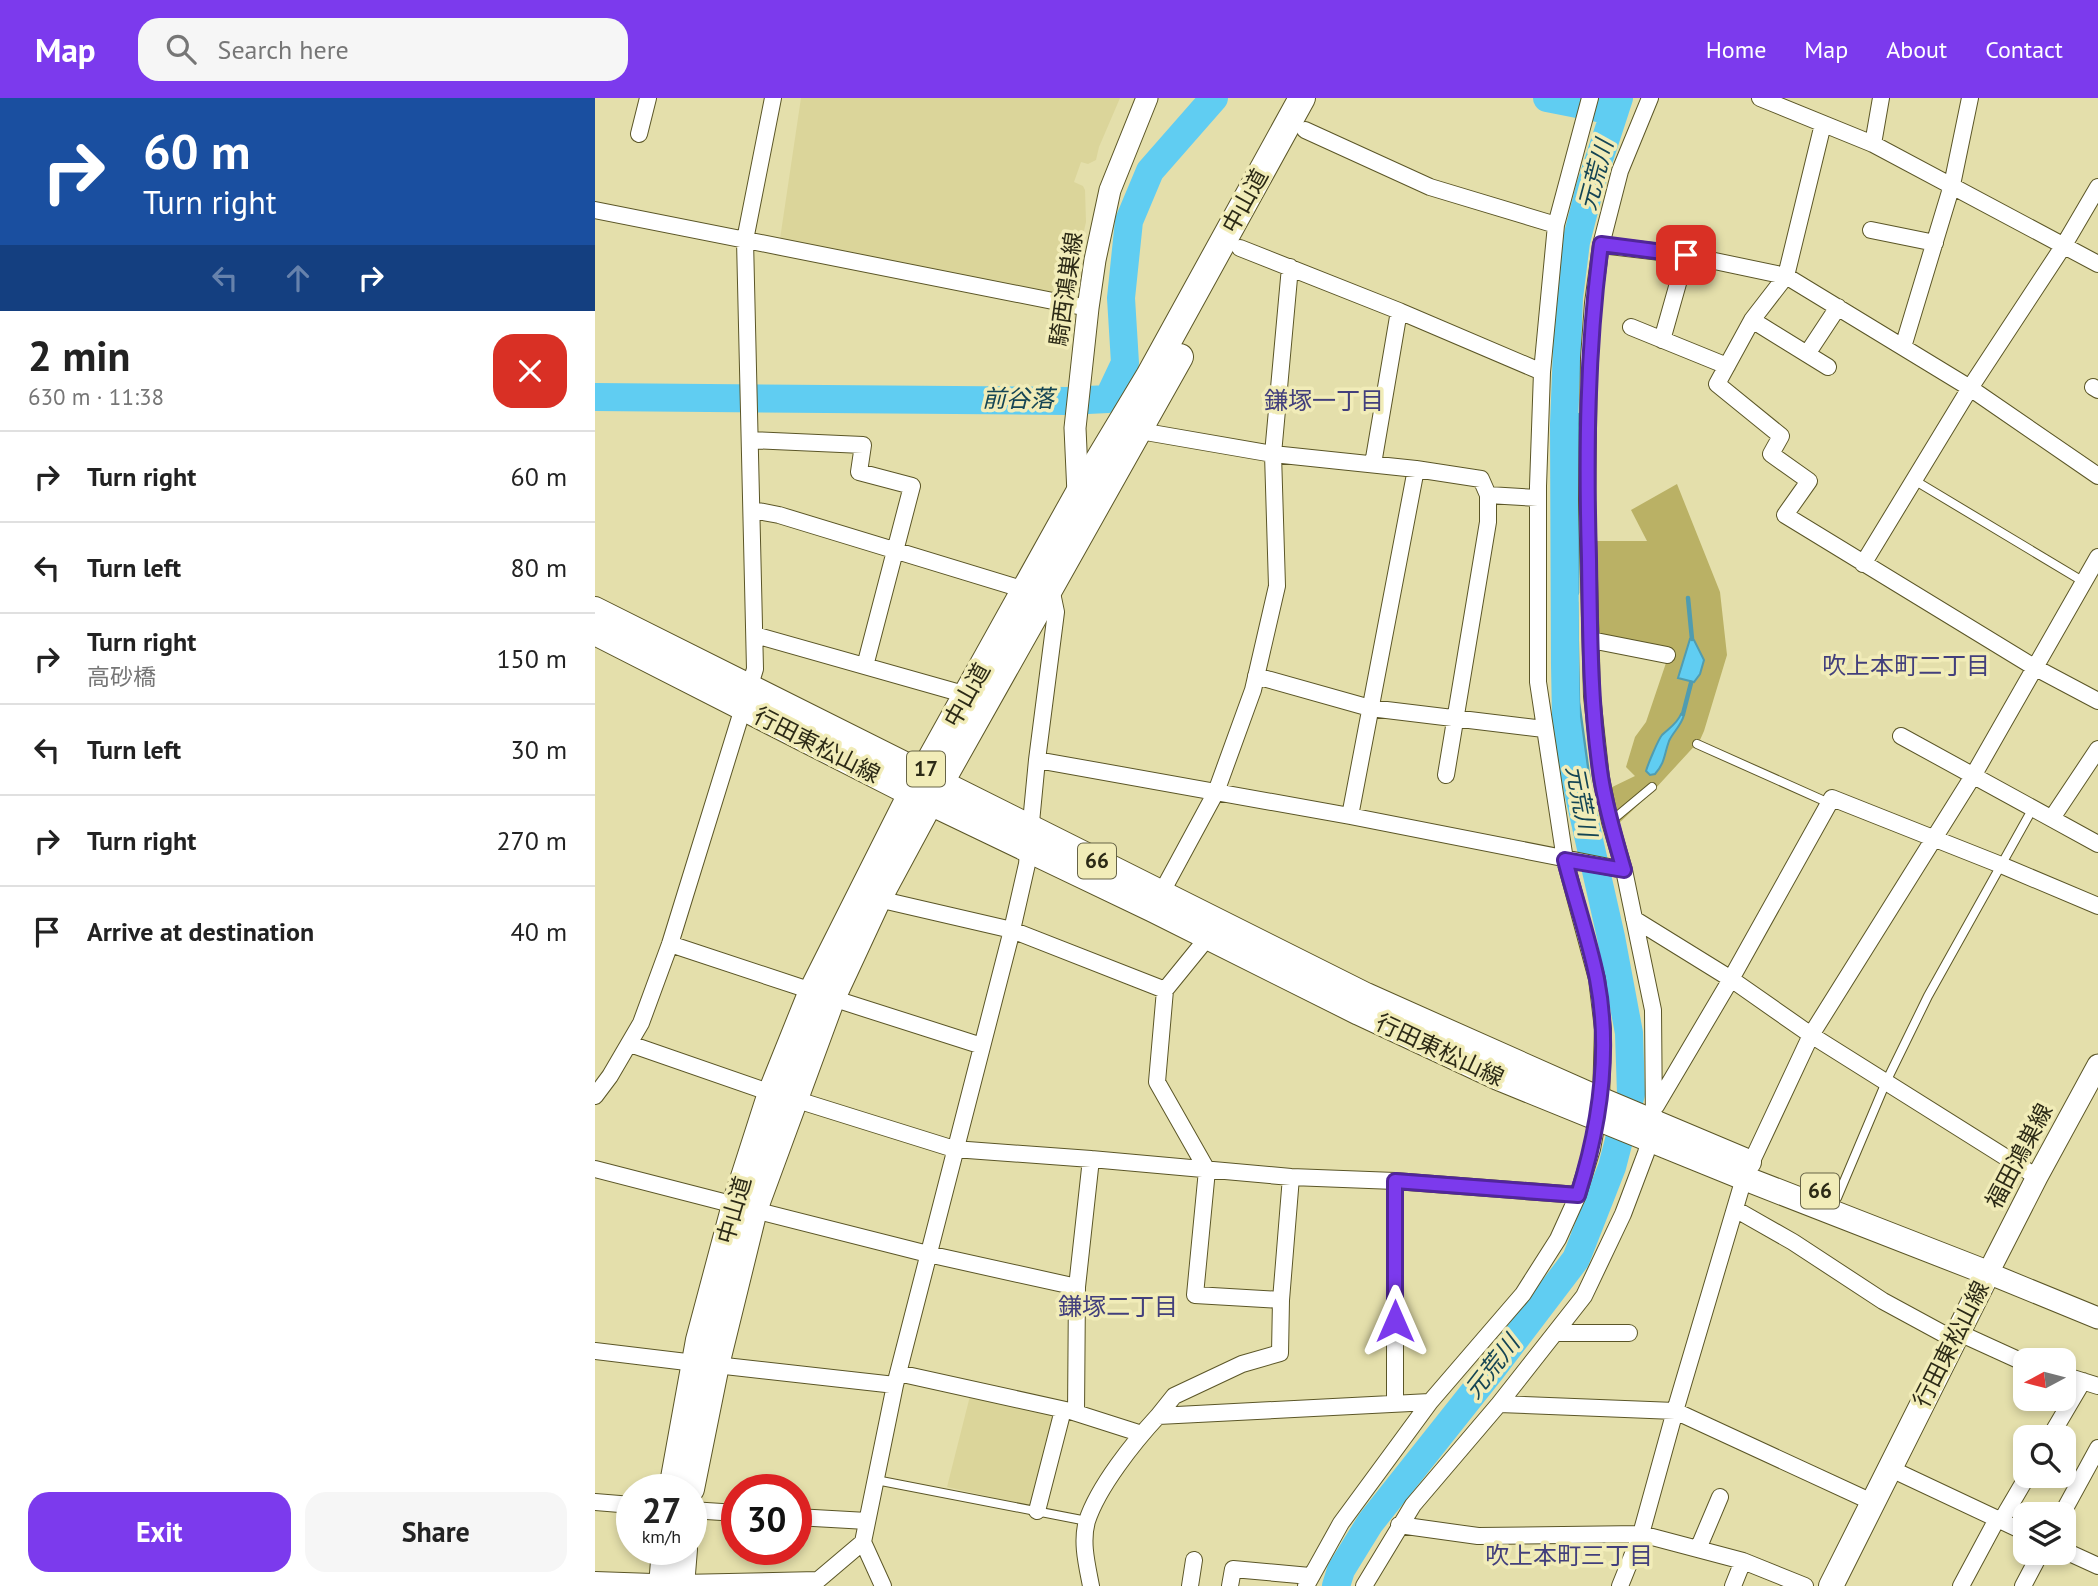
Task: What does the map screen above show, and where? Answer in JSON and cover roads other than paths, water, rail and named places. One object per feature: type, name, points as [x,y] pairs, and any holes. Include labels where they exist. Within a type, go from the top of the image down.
[{"type":"highway","name":"中山道","points":[[676,1474],[744,1208],[822,994],[926,788],[1038,589],[1078,495],[1149,376],[1303,98]]},
{"type":"highway","name":"中山道","points":[[822,994],[878,899],[967,695],[1140,431],[1323,98]]},
{"type":"highway","name":"中山道","points":[[693,1474],[705,1364]]},
{"type":"highway","points":[[668,1565],[672,1584]]},
{"type":"highway","points":[[672,1584],[679,1565]]},
{"type":"main road","name":"騎西鴻巣線","points":[[1078,495],[1075,428],[1088,308],[1110,190],[1147,98]]},
{"type":"main road","name":"行田東松山線","points":[[595,609],[748,697],[1214,930],[1366,995],[1601,1110],[1650,1125],[1748,1171],[1991,1267]]},
{"type":"main road","name":"行田東松山線","points":[[595,632],[748,697]]},
{"type":"main road","name":"福田鴻巣線","points":[[1991,1267],[2098,1065]]},
{"type":"main road","name":"行田東松山線","points":[[1748,1171],[1837,1199],[1991,1267]]},
{"type":"main road","name":"行田東松山線","points":[[1831,1586],[1991,1267]]},
{"type":"main road","points":[[1991,1267],[2098,1303]]},
{"type":"main road","points":[[1991,1267],[2098,1318]]},
{"type":"street","points":[[639,134],[647,98]]},
{"type":"street","points":[[595,1097],[641,1023],[670,944],[755,670],[745,240],[773,98]]},
{"type":"street","points":[[1230,1586],[1233,1569],[1308,1581],[1341,1522],[1430,1402],[1524,1294],[1558,1239],[1578,1195],[1592,1149],[1601,1110],[1603,1029],[1597,979],[1565,860],[1538,682],[1538,498],[1542,372],[1556,225],[1590,98]]},
{"type":"street","points":[[1650,98],[1621,171],[1601,244],[1593,303],[1587,500],[1594,710],[1601,778],[1624,870],[1653,1010],[1650,1125]]},
{"type":"street","points":[[1760,98],[1873,144],[2098,264]]},
{"type":"street","points":[[1873,144],[1881,98]]},
{"type":"street","points":[[1903,347],[1952,185],[1970,98]]},
{"type":"street","points":[[1823,124],[1786,276],[1752,320],[1717,384],[1781,436],[1771,454],[1809,481],[1785,515],[2034,667],[2098,701]]},
{"type":"street","points":[[1305,130],[1430,187],[1556,225]]},
{"type":"street","points":[[1863,564],[1970,388],[2064,245],[2098,187]]},
{"type":"street","points":[[595,210],[1088,308]]},
{"type":"street","points":[[1871,230],[1935,243]]},
{"type":"street","points":[[1601,244],[1686,255],[1786,276],[1970,388],[2098,476]]},
{"type":"street","points":[[1240,248],[1399,311],[1542,372]]},
{"type":"street","points":[[1662,340],[1686,255]]},
{"type":"street","points":[[1157,902],[1216,793],[1256,676],[1277,586],[1273,454],[1290,267]]},
{"type":"street","points":[[1807,354],[1838,307]]},
{"type":"street","points":[[1373,464],[1399,311]]},
{"type":"street","points":[[1752,320],[1828,367]]},
{"type":"street","points":[[1631,327],[1727,366]]},
{"type":"street","points":[[1140,431],[1273,454],[1416,468],[1481,479],[1488,495],[1488,522],[1446,775]]},
{"type":"street","points":[[750,440],[863,445],[859,472],[912,486],[865,666]]},
{"type":"street","points":[[1350,816],[1416,468]]},
{"type":"street","points":[[1488,495],[1538,498]]},
{"type":"street","points":[[753,510],[779,515],[1038,589],[1056,612],[1030,839],[1012,930],[897,1379],[863,1542],[883,1586]]},
{"type":"street","points":[[1620,1586],[1641,1534],[1675,1410],[1748,1171],[1811,1035],[1973,776],[2098,557]]},
{"type":"street","points":[[755,635],[967,695]]},
{"type":"street","points":[[1591,640],[1667,655]]},
{"type":"street","points":[[1256,676],[1370,708],[1544,729]]},
{"type":"street","points":[[1901,736],[2098,844]]},
{"type":"street","points":[[2052,818],[2098,749]]},
{"type":"street","points":[[1037,760],[1350,816],[1624,870]]},
{"type":"street","points":[[1364,1586],[1413,1505],[1499,1404],[1584,1296],[1623,1214],[1650,1125],[1832,798],[2098,906]]},
{"type":"street","points":[[878,899],[1012,930],[1165,990]]},
{"type":"street","points":[[1634,919],[1731,979],[1811,1035],[2037,1177]]},
{"type":"street","points":[[1214,930],[1165,990],[1157,1082],[1207,1170],[1195,1295],[1281,1300]]},
{"type":"street","points":[[670,944],[982,1046]]},
{"type":"street","points":[[630,1044],[783,1096],[954,1149],[1091,1158],[1291,1177],[1395,1181],[1578,1195]]},
{"type":"street","points":[[1037,1511],[1069,1412],[1077,1287],[1091,1158]]},
{"type":"street","points":[[595,1169],[928,1254],[1077,1287]]},
{"type":"street","points":[[1091,1586],[1084,1545],[1087,1521],[1107,1483],[1142,1434],[1174,1396],[1242,1364],[1280,1353],[1281,1300],[1291,1177]]},
{"type":"street","points":[[1395,1181],[1395,1404]]},
{"type":"street","points":[[1735,1209],[1793,1242],[1883,1301],[1955,1336],[2013,1358]]},
{"type":"street","points":[[1555,1333],[1629,1333]]},
{"type":"street","points":[[595,1352],[705,1364],[897,1379],[1069,1412],[1142,1434]]},
{"type":"street","points":[[2059,1425],[2090,1383]]},
{"type":"street","points":[[1158,1416],[1430,1402]]},
{"type":"street","points":[[1499,1404],[1675,1410],[1871,1502]]},
{"type":"street","points":[[2069,1502],[2098,1448]]},
{"type":"street","points":[[1889,1468],[2013,1526]]},
{"type":"street","points":[[1961,1586],[2020,1488]]},
{"type":"street","points":[[1698,1549],[1720,1497]]},
{"type":"street","points":[[595,1502],[616,1504]]},
{"type":"street","points":[[812,1518],[867,1521]]},
{"type":"street","points":[[1399,1525],[1478,1536],[1641,1534],[1743,1561],[1805,1586]]},
{"type":"street","points":[[595,1580],[672,1584],[814,1583],[863,1542]]},
{"type":"street","points":[[2076,1556],[2098,1566]]},
{"type":"street","points":[[1190,1586],[1194,1560]]},
{"type":"street","points":[[1733,1586],[1743,1561]]},
{"type":"street","points":[[2023,1586],[2034,1565]]},
{"type":"lane","points":[[1914,480],[2084,582]]},
{"type":"lane","points":[[1697,744],[1829,803]]},
{"type":"lane","points":[[1610,822],[1652,787]]},
{"type":"lane","points":[[1837,1199],[1885,1082],[1928,996],[2033,808]]},
{"type":"lane","points":[[876,1479],[1087,1521]]},
{"type":"water","points":[[1690,639],[1694,640],[1704,660],[1700,674],[1694,682],[1678,678]]},
{"type":"water","points":[[1681,714],[1684,715],[1683,719],[1669,741],[1661,766],[1655,774],[1650,775],[1646,771],[1658,742]]},
{"type":"waterway","name":"前谷落","points":[[595,397],[1067,401],[1108,399],[1125,363],[1121,298],[1129,221],[1150,171],[1214,98]]},
{"type":"waterway","name":"前谷落","points":[[1547,98],[1613,111]]},
{"type":"waterway","name":"元荒川","points":[[1336,1586],[1341,1570],[1370,1523],[1576,1259],[1612,1167],[1631,1094],[1629,1033],[1611,937],[1573,769],[1566,718],[1565,665],[1564,424],[1569,298],[1576,242],[1590,187],[1619,98]]},
{"type":"waterway","points":[[1577,593],[1579,415]]},
{"type":"waterway","points":[[1688,598],[1692,639]]},
{"type":"waterway","points":[[1576,602],[1578,702],[1590,789]]},
{"type":"waterway","points":[[1683,714],[1691,683]]},
{"type":"district","name":"鎌塚一丁目","points":[[1324,401]]},
{"type":"district","name":"吹上本町二丁目","points":[[1906,666]]},
{"type":"district","name":"鎌塚二丁目","points":[[1118,1307]]},
{"type":"district","name":"吹上本町三丁目","points":[[1569,1556]]}]
